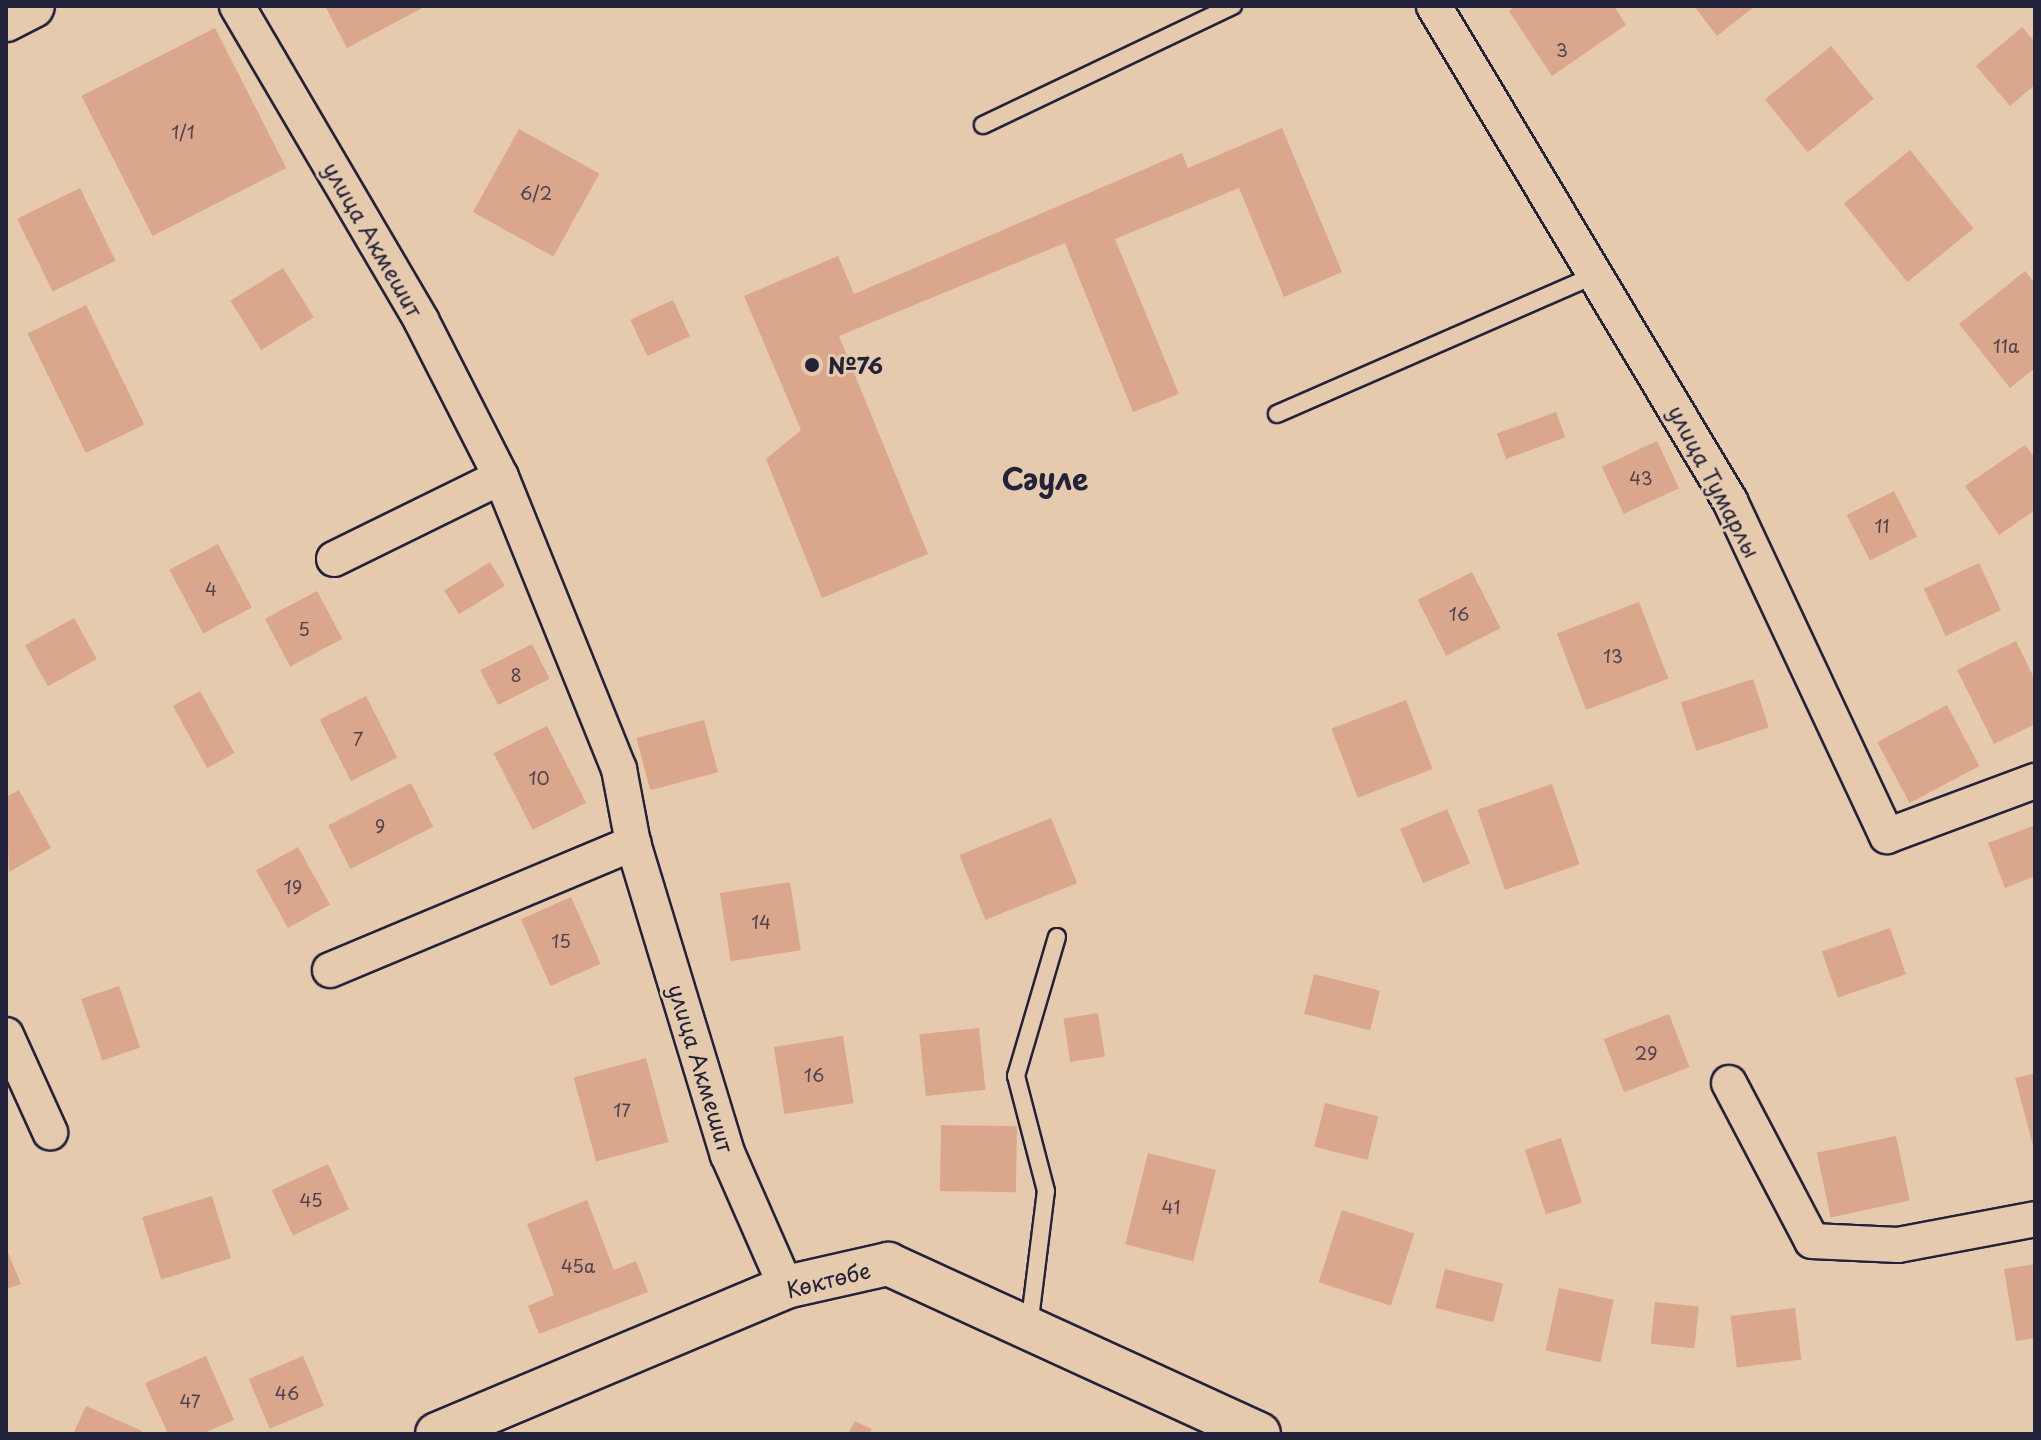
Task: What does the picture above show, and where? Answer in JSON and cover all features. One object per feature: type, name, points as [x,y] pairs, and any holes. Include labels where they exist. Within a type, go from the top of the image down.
[{"type":"street","points":[[6,20],[33,6]]},
{"type":"street","name":"улица Акмешит","points":[[237,6],[421,320],[501,477],[619,769],[633,843],[728,1155],[786,1287]]},
{"type":"street","name":"улица Тумарлы","points":[[1434,6],[1598,273],[1730,501],[1887,836],[2035,781]]},
{"type":"street","points":[[334,559],[501,477]]},
{"type":"street","points":[[330,970],[633,843]]},
{"type":"street","points":[[6,1035],[50,1132]]},
{"type":"street","points":[[1729,1083],[1812,1241],[1898,1245],[2035,1219]]},
{"type":"street","name":"Көктөбе","points":[[437,1434],[786,1287],[888,1264],[1259,1434]]},
{"type":"lane","points":[[983,125],[1233,6]]},
{"type":"lane","points":[[1277,414],[1598,273]]},
{"type":"lane","points":[[1028,1328],[1046,1191],[1016,1076],[1057,937]]},
{"type":"building","points":[[325,6],[426,6],[347,48]]},
{"type":"building","points":[[1516,6],[1614,6],[1626,25],[1552,76],[1509,11]]},
{"type":"building","points":[[1694,6],[1755,6],[1717,36]]},
{"type":"building","points":[[2022,27],[2035,42],[2035,85],[2010,106],[1976,66]]},
{"type":"building","points":[[215,28],[286,168],[153,236],[81,96]]},
{"type":"building","points":[[1831,46],[1874,99],[1808,152],[1765,99]]},
{"type":"building","name":"№76","points":[[1282,128],[1342,272],[1284,297],[1239,188],[1115,239],[1179,394],[1133,412],[1065,243],[839,336],[928,554],[822,598],[766,459],[801,430],[744,296],[838,256],[854,294],[1182,153],[1188,168]]},
{"type":"building","points":[[519,129],[599,174],[553,257],[473,212]]},
{"type":"building","points":[[1910,150],[1974,228],[1908,282],[1844,203]]},
{"type":"building","points":[[80,188],[116,261],[53,291],[17,219]]},
{"type":"building","points":[[283,268],[314,317],[261,350],[230,301]]},
{"type":"building","points":[[2025,271],[2035,283],[2035,368],[2010,388],[1959,324]]},
{"type":"building","points":[[673,300],[690,336],[647,356],[630,320]]},
{"type":"building","points":[[86,305],[144,425],[86,453],[28,333]]},
{"type":"building","points":[[1556,412],[1565,437],[1506,459],[1497,434]]},
{"type":"building","points":[[1657,441],[1679,488],[1624,514],[1602,467]]},
{"type":"building","points":[[2025,445],[2035,458],[2035,510],[1999,535],[1965,486]]},
{"type":"building","points":[[1894,491],[1917,536],[1870,561],[1847,515]]},
{"type":"building","points":[[218,544],[252,608],[203,633],[169,570]]},
{"type":"building","points":[[490,562],[505,586],[459,614],[444,591]]},
{"type":"building","points":[[1979,563],[2001,610],[1946,636],[1924,589]]},
{"type":"building","points":[[1472,572],[1501,628],[1446,656],[1418,600]]},
{"type":"building","points":[[317,591],[342,639],[290,666],[265,619]]},
{"type":"building","points":[[1639,602],[1668,679],[1586,710],[1557,634]]},
{"type":"building","points":[[74,618],[97,659],[48,686],[25,645]]},
{"type":"building","points":[[2016,641],[2035,680],[2035,724],[1994,744],[1957,670]]},
{"type":"building","points":[[532,644],[550,679],[498,705],[480,670]]},
{"type":"building","points":[[1753,679],[1769,728],[1696,751],[1681,702]]},
{"type":"building","points":[[200,691],[234,753],[207,768],[173,706]]},
{"type":"building","points":[[366,696],[397,757],[351,781],[320,720]]},
{"type":"building","points":[[1406,700],[1433,769],[1358,798],[1331,729]]},
{"type":"building","points":[[1947,705],[1979,766],[1910,803],[1877,742]]},
{"type":"building","points":[[704,720],[718,772],[650,790],[636,738]]},
{"type":"building","points":[[547,726],[586,803],[533,830],[494,753]]},
{"type":"building","points":[[411,783],[433,827],[350,869],[328,825]]},
{"type":"building","points":[[1552,784],[1580,864],[1505,890],[1477,810]]},
{"type":"building","points":[[19,790],[51,848],[9,872],[6,797]]},
{"type":"building","points":[[1447,809],[1470,863],[1423,883],[1400,829]]},
{"type":"building","points":[[1051,818],[1077,883],[985,920],[959,855]]},
{"type":"building","points":[[2035,825],[2035,876],[2005,888],[1988,843]]},
{"type":"building","points":[[298,847],[330,905],[288,928],[256,870]]},
{"type":"building","points":[[790,882],[801,950],[731,961],[720,893]]},
{"type":"building","points":[[571,897],[601,964],[550,986],[521,919]]},
{"type":"building","points":[[1890,928],[1906,974],[1838,998],[1822,951]]},
{"type":"building","points":[[1314,974],[1380,990],[1370,1030],[1304,1014]]},
{"type":"building","points":[[119,986],[140,1047],[102,1060],[81,999]]},
{"type":"building","points":[[1098,1013],[1105,1056],[1070,1062],[1063,1018]]},
{"type":"building","points":[[1669,1014],[1689,1067],[1624,1092],[1604,1039]]},
{"type":"building","points":[[979,1028],[985,1090],[926,1096],[919,1034]]},
{"type":"building","points":[[843,1036],[854,1103],[784,1114],[774,1047]]},
{"type":"building","points":[[646,1058],[669,1142],[596,1161],[574,1077]]},
{"type":"building","points":[[2035,1073],[2035,1149],[2034,1149],[2015,1078]]},
{"type":"building","points":[[1325,1103],[1378,1116],[1367,1160],[1314,1147]]},
{"type":"building","points":[[941,1125],[1017,1126],[1016,1192],[940,1191]]},
{"type":"building","points":[[1896,1136],[1910,1201],[1830,1217],[1817,1153]]},
{"type":"building","points":[[1561,1138],[1582,1203],[1546,1214],[1525,1150]]},
{"type":"building","points":[[1148,1153],[1216,1170],[1193,1261],[1125,1244]]},
{"type":"building","points":[[328,1164],[349,1209],[293,1236],[272,1190]]},
{"type":"building","points":[[212,1196],[231,1258],[161,1280],[142,1217]]},
{"type":"building","points":[[587,1200],[614,1270],[636,1261],[648,1292],[539,1334],[528,1306],[554,1295],[527,1224]]},
{"type":"building","points":[[1342,1210],[1414,1233],[1391,1306],[1319,1282]]},
{"type":"building","points":[[6,1248],[21,1284],[6,1289]]},
{"type":"building","points":[[2035,1264],[2035,1338],[2016,1341],[2004,1269]]},
{"type":"building","points":[[1445,1269],[1503,1284],[1494,1322],[1435,1308]]},
{"type":"building","points":[[1559,1288],[1614,1300],[1600,1362],[1546,1351]]},
{"type":"building","points":[[1655,1302],[1699,1307],[1694,1348],[1651,1344]]},
{"type":"building","points":[[1795,1308],[1801,1360],[1737,1368],[1730,1316]]},
{"type":"building","points":[[206,1356],[234,1420],[202,1434],[168,1434],[145,1383]]},
{"type":"building","points":[[303,1356],[324,1406],[270,1429],[249,1379]]},
{"type":"building","points":[[86,1406],[142,1431],[141,1434],[73,1434]]},
{"type":"building","points":[[855,1421],[872,1429],[869,1434],[848,1434]]},
{"type":"place","name":"№76","points":[[812,365]]},
{"type":"district","name":"Сәуле","points":[[1045,478]]}]
